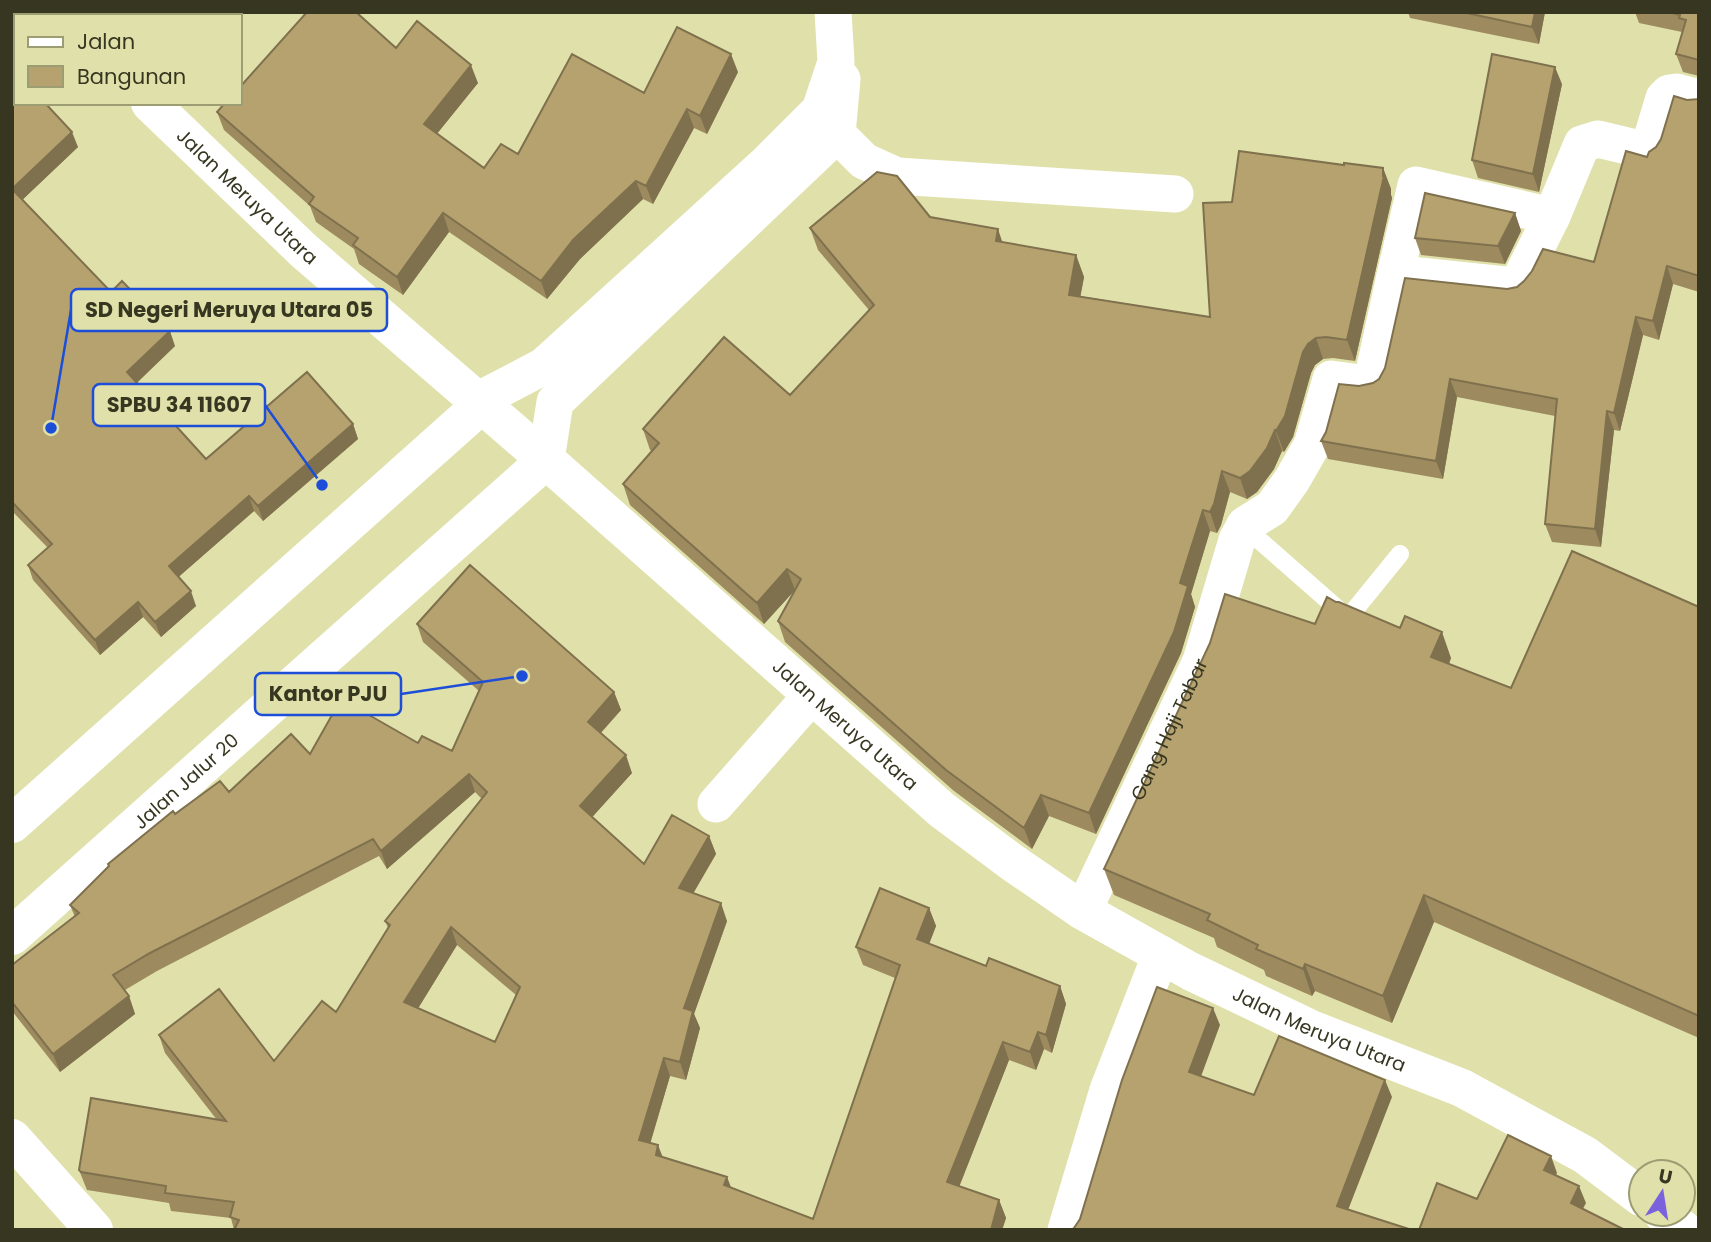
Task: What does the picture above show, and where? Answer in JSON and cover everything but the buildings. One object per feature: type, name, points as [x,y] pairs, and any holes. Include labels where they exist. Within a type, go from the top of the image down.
[{"type":"main road","name":"Jalan Meruya Utara","points":[[152,105],[303,250],[546,460],[942,810],[1013,863],[1083,911],[1190,971],[1311,1029],[1462,1088],[1585,1155],[1627,1186]]},
{"type":"main road","points":[[12,824],[479,403]]},
{"type":"main road","name":"Jalan Jalur 20","points":[[12,936],[546,460]]},
{"type":"main road","points":[[12,1138],[94,1230]]},
{"type":"street","points":[[479,403],[544,366],[766,164],[820,110],[836,62],[833,12]]},
{"type":"street","points":[[546,460],[555,402],[837,134],[846,37],[843,12]]},
{"type":"street","points":[[1395,276],[1401,274],[1515,286],[1552,216],[1582,144],[1598,139],[1648,151],[1664,98],[1669,93],[1677,92],[1699,98]]},
{"type":"street","points":[[837,134],[864,161],[897,176],[1175,194]]},
{"type":"street","points":[[1237,540],[1245,525],[1272,508],[1312,445],[1325,374],[1368,384],[1372,381],[1416,185],[1552,216]]},
{"type":"street","points":[[479,403],[555,402]]},
{"type":"street","name":"Gang Haji Tabar","points":[[1083,911],[1201,661],[1237,540]]},
{"type":"street","points":[[716,804],[812,695]]},
{"type":"street","points":[[1066,1230],[1108,1090],[1161,954]]},
{"type":"lane","points":[[1237,540],[1258,540],[1348,618],[1400,554]]},
{"type":"place","name":"SD Negeri Meruya Utara 05","points":[[51,428]]},
{"type":"place","name":"SPBU 34 11607","points":[[322,485]]},
{"type":"place","name":"Kantor PJU","points":[[522,676]]}]
